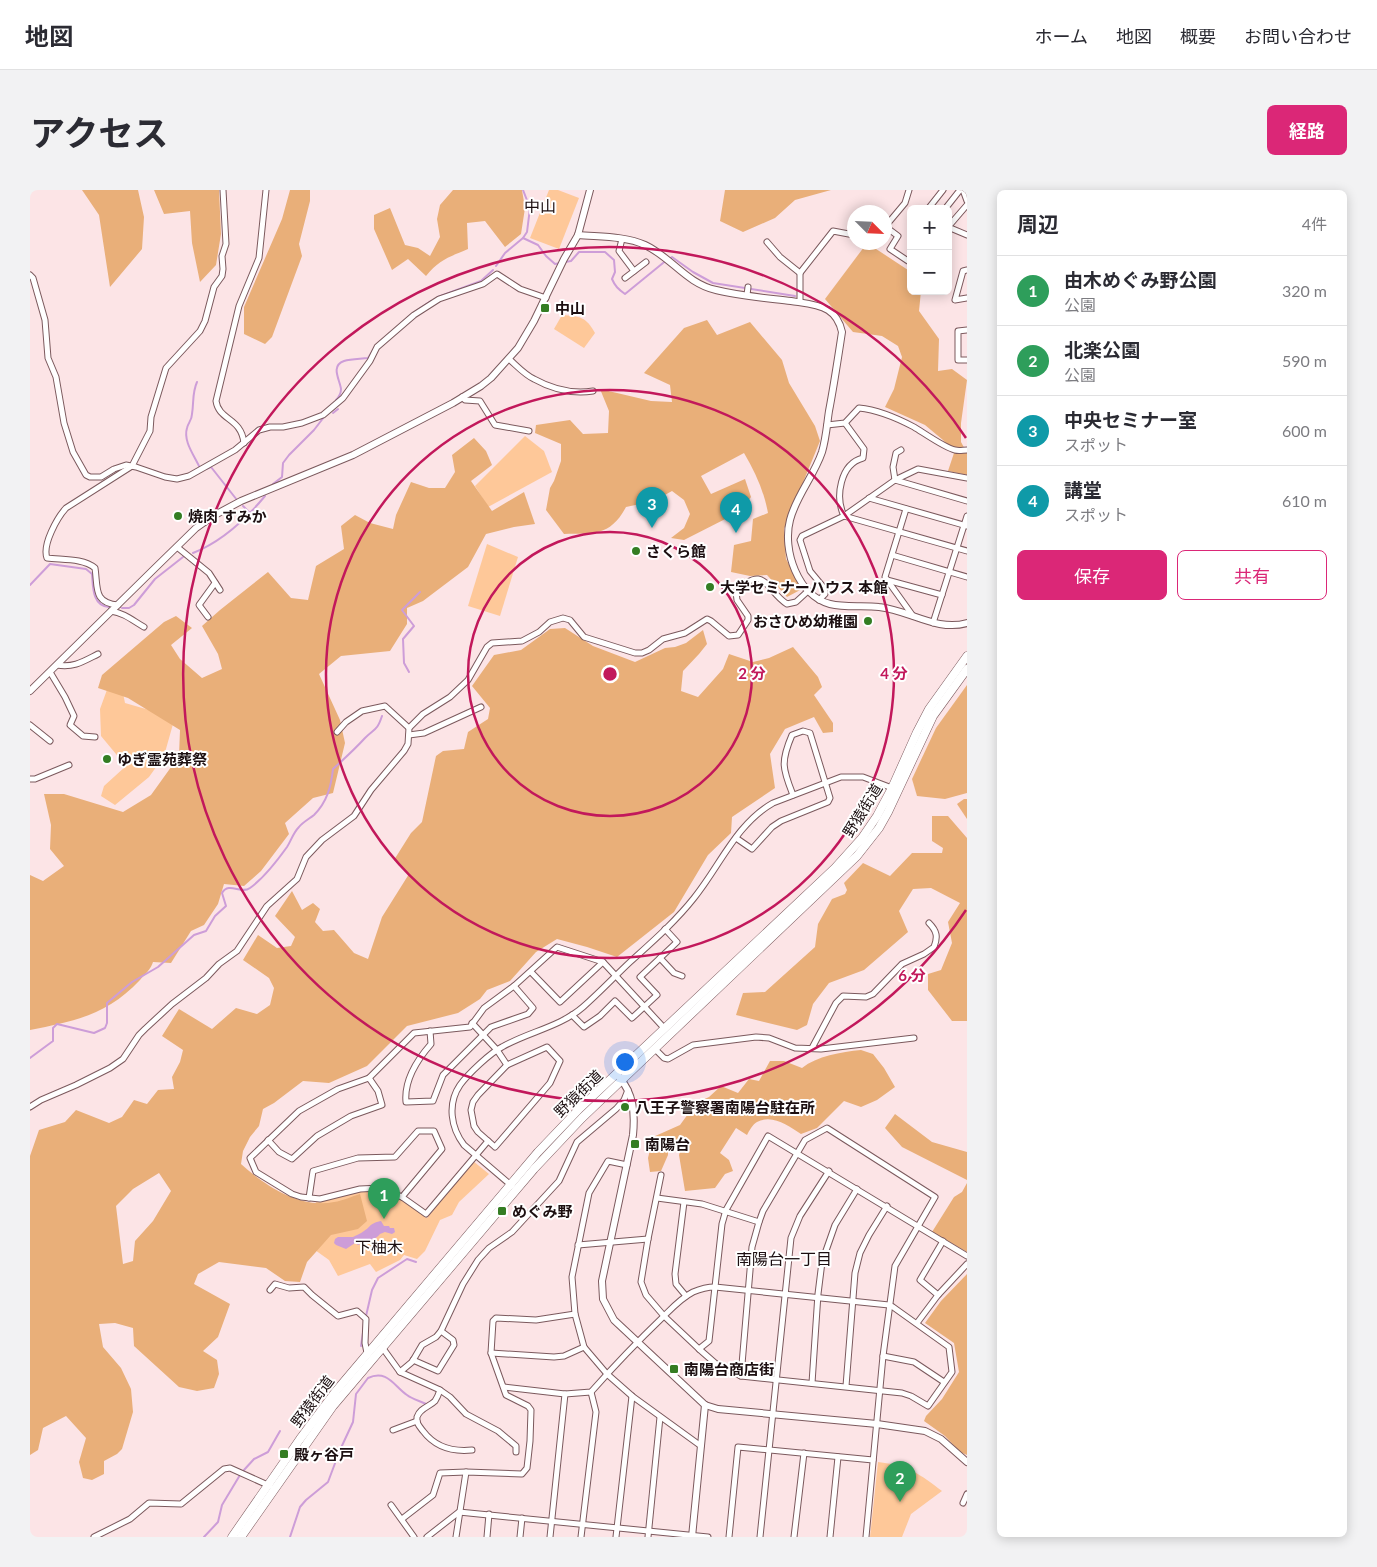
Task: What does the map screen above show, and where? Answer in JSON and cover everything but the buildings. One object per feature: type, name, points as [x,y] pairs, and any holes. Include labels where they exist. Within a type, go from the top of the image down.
[{"type":"main road","name":"野猿街道","points":[[241,1537],[310,1424],[367,1353],[513,1187],[665,1029],[845,858],[870,828],[892,788],[917,732],[930,709],[967,656]]},
{"type":"main road","name":"野猿街道","points":[[619,1078],[655,1049],[857,856],[888,812],[933,716],[947,694],[967,669]]},
{"type":"main road","name":"野猿街道","points":[[232,1537],[328,1413],[513,1187]]},
{"type":"street","points":[[118,605],[107,604],[102,600],[98,591],[95,568],[90,564],[48,558],[45,547],[61,513],[66,508],[132,466],[150,431],[151,417],[166,368],[200,331],[205,321],[214,287],[222,276],[222,256],[226,244],[222,190]]},
{"type":"street","points":[[244,443],[243,433],[239,427],[220,411],[216,401],[239,306],[259,258],[266,190]]},
{"type":"street","points":[[30,691],[177,546],[205,522],[241,501],[352,455],[462,398],[491,378],[525,338],[578,235],[590,190]]},
{"type":"street","points":[[892,219],[906,203],[909,190]]},
{"type":"street","points":[[931,205],[943,190]]},
{"type":"street","points":[[948,205],[961,190],[967,203],[952,222]]},
{"type":"street","points":[[952,229],[967,235]]},
{"type":"street","points":[[800,302],[800,273],[833,231],[847,234]]},
{"type":"street","points":[[892,232],[898,236],[892,246]]},
{"type":"street","points":[[578,235],[622,239],[644,245],[700,284],[715,290],[748,291],[828,310],[836,318],[842,332],[823,450],[790,521],[788,536],[791,557],[799,578],[808,591],[819,600],[838,606],[881,607],[946,626],[967,623]]},
{"type":"street","points":[[622,239],[618,251],[634,271]]},
{"type":"street","points":[[767,242],[780,257],[800,273]]},
{"type":"street","points":[[892,250],[907,259]]},
{"type":"street","points":[[625,278],[646,262]]},
{"type":"street","points":[[967,270],[963,271],[955,300],[967,298]]},
{"type":"street","points":[[30,275],[33,278],[37,299],[45,320],[48,358],[56,377],[64,423],[73,452],[86,475],[90,477],[101,477],[126,465],[178,479],[189,476],[244,443],[259,430],[302,423],[322,415],[343,398],[370,361],[377,347],[414,315],[439,299],[483,284],[497,274],[520,289],[546,298]]},
{"type":"street","points":[[967,330],[958,331],[958,360],[967,360]]},
{"type":"street","points":[[509,359],[533,379],[562,390],[575,392],[593,391]]},
{"type":"street","points":[[462,398],[480,402],[495,425],[530,431]]},
{"type":"street","points":[[827,425],[845,423],[859,408],[869,409],[889,415],[913,426],[947,447],[955,450],[967,450]]},
{"type":"street","points":[[844,516],[840,506],[840,490],[844,476],[850,464],[863,458],[864,449],[845,423]]},
{"type":"street","points":[[895,480],[893,466],[896,453],[901,450]]},
{"type":"street","points":[[819,600],[825,594],[825,589],[810,570],[800,540],[802,536],[844,516],[895,480],[918,468],[967,478]]},
{"type":"street","points":[[895,480],[967,500]]},
{"type":"street","points":[[869,498],[966,525]]},
{"type":"street","points":[[906,509],[885,577],[913,616]]},
{"type":"street","points":[[201,514],[205,522]]},
{"type":"street","points":[[844,516],[967,551]]},
{"type":"street","points":[[934,623],[949,572],[966,525],[967,516]]},
{"type":"street","points":[[177,546],[209,573],[220,590]]},
{"type":"street","points":[[892,555],[967,577]]},
{"type":"street","points":[[30,1107],[110,1068],[123,1058],[139,1035],[172,1004],[237,951],[268,906],[297,879],[306,857],[322,840],[354,816],[371,790],[404,751],[408,744],[409,728],[423,714],[450,697],[468,680],[487,647],[492,643],[522,641],[531,638],[556,619],[563,618],[570,620],[584,637],[635,653],[642,653],[663,639],[685,633],[707,619],[712,620],[729,636],[738,635],[748,620],[748,616],[737,600],[736,592],[748,581],[762,580],[767,582],[787,604],[796,602],[808,591]]},
{"type":"street","points":[[887,580],[942,595]]},
{"type":"street","points":[[208,617],[199,605],[215,583]]},
{"type":"street","points":[[111,612],[123,613],[144,627]]},
{"type":"street","points":[[57,665],[68,667],[79,664],[98,654]]},
{"type":"street","points":[[50,672],[74,716],[70,725],[83,736],[95,737]]},
{"type":"street","points":[[337,732],[346,722],[362,710],[385,706],[409,728]]},
{"type":"street","points":[[409,735],[424,733],[481,707]]},
{"type":"street","points":[[30,725],[50,741]]},
{"type":"street","points":[[736,838],[752,849],[772,827],[781,821],[828,802],[830,798],[810,733],[803,730],[792,735],[786,748],[783,769],[793,796]]},
{"type":"street","points":[[30,778],[35,779],[69,765]]},
{"type":"street","points":[[513,1187],[458,1138],[451,1115],[453,1104],[461,1085],[497,1050],[572,1015],[583,1007],[665,929],[694,898],[736,838],[763,808],[842,777],[871,779],[892,788]]},
{"type":"street","points":[[812,1048],[836,1003],[842,996],[866,997],[873,994],[902,964],[934,947],[937,935],[935,929],[929,923]]},
{"type":"street","points":[[572,1015],[584,1027],[600,1016],[615,1001],[632,1018],[657,995],[640,977],[677,942],[665,929]]},
{"type":"street","points":[[488,1141],[426,1214],[402,1197],[381,1188],[360,1189],[320,1199],[292,1194],[256,1172],[250,1158],[299,1111],[338,1089],[368,1078],[414,1033],[470,1027],[484,1008],[514,986],[557,947],[603,962],[665,1029]]},
{"type":"street","points":[[660,958],[674,973],[682,976]]},
{"type":"street","points":[[530,972],[560,1002],[603,962]]},
{"type":"street","points":[[430,1031],[431,1044],[418,1058],[405,1092],[406,1102],[432,1101],[442,1074],[490,1027],[528,1014],[533,1008],[514,986]]},
{"type":"street","points":[[472,1024],[497,1050],[506,1065]]},
{"type":"street","points":[[655,1049],[664,1058],[668,1059],[693,1045],[756,1037],[769,1038],[795,1048],[842,1047],[914,1038]]},
{"type":"street","points":[[547,1047],[560,1061],[550,1083],[495,1147],[474,1126],[471,1110],[478,1095],[506,1065],[547,1047]]},
{"type":"street","points":[[268,1140],[279,1152],[292,1159],[317,1136],[351,1116],[382,1104],[378,1091],[368,1078]]},
{"type":"street","points":[[619,1078],[628,1090],[633,1104],[634,1120],[633,1135],[602,1281],[603,1299],[614,1320],[705,1405],[718,1409],[877,1424],[925,1431],[940,1439],[967,1462]]},
{"type":"street","points":[[400,1372],[413,1360],[422,1345],[436,1337],[441,1331],[463,1284],[478,1260],[489,1248],[512,1232],[559,1181],[577,1142],[616,1109],[624,1100],[628,1090]]},
{"type":"street","points":[[741,1376],[750,1290],[752,1247],[764,1210],[805,1140],[828,1128],[935,1197],[896,1262],[883,1356],[866,1537]]},
{"type":"street","points":[[309,1198],[314,1170],[358,1158],[395,1157],[418,1131],[434,1130],[442,1148],[402,1197]]},
{"type":"street","points":[[699,1349],[709,1341],[722,1224],[726,1210],[768,1136],[829,1171],[967,1256]]},
{"type":"street","points":[[626,1165],[608,1161],[589,1193],[572,1277],[576,1314],[584,1347],[608,1374],[632,1396],[701,1446]]},
{"type":"street","points":[[760,1537],[791,1238],[800,1216],[829,1171]]},
{"type":"street","points":[[504,1387],[565,1394],[591,1392],[637,1342],[664,1316],[686,1296],[706,1288],[715,1287],[818,1296],[889,1305],[949,1347],[952,1372],[928,1406],[910,1396],[880,1389],[741,1376],[714,1363],[664,1316],[646,1295],[641,1282],[662,1175]]},
{"type":"street","points":[[812,1383],[822,1262],[827,1243],[835,1225],[857,1189]]},
{"type":"street","points":[[657,1198],[702,1204],[726,1210],[759,1222]]},
{"type":"street","points":[[684,1202],[675,1274],[676,1284],[686,1296]]},
{"type":"street","points":[[846,1386],[855,1273],[860,1253],[887,1206]]},
{"type":"street","points":[[578,1245],[648,1239]]},
{"type":"street","points":[[938,1295],[920,1280],[943,1242]]},
{"type":"street","points":[[917,1323],[938,1295],[967,1264]]},
{"type":"street","points":[[270,1290],[275,1284],[289,1288],[304,1287],[338,1316],[357,1311],[364,1318],[367,1353]]},
{"type":"street","points":[[402,1519],[433,1495],[440,1473],[522,1474],[527,1468],[531,1410],[528,1406],[506,1395],[491,1353],[493,1321],[496,1318],[536,1320],[576,1314]]},
{"type":"street","points":[[413,1360],[438,1371],[454,1345],[453,1340],[441,1331]]},
{"type":"street","points":[[382,1347],[400,1372],[440,1390],[450,1397],[466,1414],[504,1436],[516,1446],[516,1452]]},
{"type":"street","points":[[491,1353],[554,1357],[564,1356],[584,1347]]},
{"type":"street","points":[[883,1356],[914,1362],[944,1382]]},
{"type":"street","points":[[417,1421],[420,1411],[435,1401],[440,1390]]},
{"type":"street","points":[[581,1537],[596,1412],[591,1392]]},
{"type":"street","points":[[550,1537],[565,1394]]},
{"type":"street","points":[[616,1537],[632,1396]]},
{"type":"street","points":[[692,1536],[705,1405]]},
{"type":"street","points":[[648,1534],[660,1417]]},
{"type":"street","points":[[393,1430],[417,1421]]},
{"type":"street","points":[[417,1421],[428,1437],[442,1447],[461,1451],[472,1450]]},
{"type":"street","points":[[729,1537],[738,1446],[873,1460]]},
{"type":"street","points":[[794,1537],[804,1453]]},
{"type":"street","points":[[830,1537],[838,1456]]},
{"type":"street","points":[[94,1537],[130,1519],[150,1503],[182,1504],[224,1469],[230,1468],[272,1487]]},
{"type":"street","points":[[456,1537],[466,1472]]},
{"type":"street","points":[[963,1503],[967,1494]]},
{"type":"street","points":[[391,1504],[414,1537]]},
{"type":"street","points":[[427,1537],[459,1512],[617,1528],[648,1534],[708,1537]]},
{"type":"street","points":[[487,1537],[489,1514]]},
{"type":"street","points":[[520,1537],[522,1518]]},
{"type":"shaded area","points":[[82,190],[138,190],[144,217],[142,249],[110,287],[99,215]]},
{"type":"shaded area","points":[[154,190],[219,190],[221,234],[216,265],[200,282],[192,243],[190,211],[164,214]]},
{"type":"shaded area","points":[[290,190],[310,190],[310,201],[299,244],[302,256],[272,337],[265,344],[244,334],[244,307],[282,219]]},
{"type":"shaded area","points":[[453,190],[522,190],[525,208],[521,234],[505,247],[485,221],[467,223],[468,249],[440,263],[426,276],[408,259],[392,270],[374,229],[374,215],[390,208],[405,245],[418,248],[430,256],[440,237],[437,219],[440,205]]},
{"type":"shaded area","points":[[549,190],[558,190],[579,198],[559,249],[530,238]]},
{"type":"shaded area","points":[[725,190],[831,190],[795,200],[775,218],[743,232],[720,221]]},
{"type":"shaded area","points":[[862,250],[878,250],[907,269],[907,295],[921,295],[919,311],[939,339],[938,371],[952,369],[967,380],[961,423],[961,442],[967,453],[967,475],[948,471],[954,453],[943,440],[925,425],[885,407],[894,389],[902,357],[898,346],[882,336],[853,332],[825,299]]},
{"type":"shaded area","points":[[562,315],[582,318],[592,328],[595,333],[584,348],[554,329]]},
{"type":"shaded area","points":[[707,320],[717,335],[750,322],[782,360],[789,383],[815,426],[820,441],[784,529],[786,559],[802,589],[787,597],[767,575],[750,576],[731,572],[734,545],[751,541],[753,519],[768,513],[759,482],[744,453],[701,476],[711,494],[745,479],[751,497],[741,511],[684,540],[671,538],[684,528],[690,514],[684,500],[672,491],[654,501],[626,507],[614,524],[592,533],[564,534],[546,510],[550,488],[561,461],[561,444],[535,433],[536,425],[570,420],[583,434],[608,433],[609,411],[600,389],[651,401],[672,402],[670,385],[644,373],[684,328]]},
{"type":"shaded area","points":[[525,436],[544,451],[552,472],[488,507],[475,486]]},
{"type":"shaded area","points":[[474,438],[486,451],[492,465],[471,481],[492,511],[524,492],[535,524],[486,534],[468,567],[423,601],[407,608],[407,624],[390,651],[341,656],[319,674],[340,720],[345,743],[333,793],[313,798],[285,823],[289,834],[261,871],[244,886],[224,884],[218,904],[204,925],[191,931],[171,963],[153,962],[148,971],[128,992],[103,1009],[90,1015],[30,1030],[30,875],[43,881],[64,866],[50,849],[51,825],[44,794],[64,794],[123,812],[151,795],[179,756],[180,730],[128,698],[98,688],[102,675],[164,622],[176,616],[192,628],[171,645],[180,659],[202,678],[222,669],[218,654],[202,626],[268,572],[291,598],[308,600],[316,566],[344,549],[341,526],[355,515],[370,523],[393,529],[396,515],[411,482],[429,488],[445,488],[455,472],[452,455]]},
{"type":"shaded area","points":[[487,544],[518,557],[500,616],[468,606]]},
{"type":"shaded area","points":[[565,628],[593,646],[635,662],[665,648],[686,643],[703,630],[707,644],[683,671],[681,691],[698,697],[723,669],[729,654],[753,662],[769,658],[793,647],[818,677],[822,687],[814,695],[833,723],[833,732],[823,733],[814,717],[785,729],[770,754],[775,788],[732,817],[731,833],[708,855],[674,912],[617,957],[557,939],[536,952],[510,981],[487,990],[480,999],[458,1013],[407,1026],[367,1066],[329,1083],[303,1081],[263,1109],[259,1126],[250,1137],[243,1151],[241,1164],[260,1180],[283,1194],[296,1199],[308,1202],[334,1202],[360,1194],[367,1221],[358,1229],[331,1235],[307,1262],[300,1282],[285,1281],[266,1268],[219,1262],[198,1274],[194,1284],[230,1304],[218,1337],[203,1351],[217,1360],[219,1374],[214,1388],[197,1391],[179,1387],[134,1346],[133,1328],[115,1323],[99,1324],[103,1347],[121,1368],[131,1389],[133,1412],[122,1449],[104,1461],[104,1474],[92,1480],[83,1478],[79,1462],[86,1438],[66,1416],[43,1428],[38,1450],[30,1455],[30,1156],[39,1130],[65,1122],[76,1110],[109,1123],[122,1117],[134,1100],[147,1104],[158,1090],[174,1089],[172,1077],[180,1062],[183,1050],[162,1036],[179,1009],[212,1029],[236,1008],[257,1014],[270,1005],[274,988],[269,978],[243,960],[258,935],[277,948],[291,946],[295,937],[275,916],[292,891],[302,910],[313,903],[320,909],[315,922],[323,931],[334,930],[354,953],[368,959],[382,917],[409,874],[394,860],[411,833],[422,822],[436,756],[443,751],[464,749],[468,732],[488,719],[490,708],[472,686],[494,655],[521,650],[550,629]],"holes":[[[159,1173],[171,1191],[153,1221],[135,1241],[133,1261],[123,1264],[116,1206],[133,1189]]]},
{"type":"shaded area","points":[[967,685],[967,793],[945,799],[917,796],[912,779],[936,728]]},
{"type":"shaded area","points":[[108,687],[123,693],[125,703],[163,714],[173,724],[164,756],[149,777],[115,805],[101,796],[104,786],[126,766],[101,736],[100,709]]},
{"type":"shaded area","points":[[967,799],[967,819],[957,804]]},
{"type":"shaded area","points":[[932,816],[948,816],[967,838],[967,1021],[952,1021],[928,990],[928,974],[941,970],[952,943],[948,922],[960,903],[931,888],[913,889],[899,911],[908,932],[864,970],[829,983],[813,1004],[807,1025],[797,1030],[736,1015],[743,993],[765,992],[815,947],[818,924],[832,899],[845,894],[847,890],[844,883],[863,863],[890,876],[912,853],[942,853],[943,848],[932,841]]},
{"type":"shaded area","points":[[861,1050],[873,1054],[895,1087],[877,1100],[861,1107],[844,1101],[817,1128],[801,1134],[780,1122],[769,1119],[756,1123],[747,1135],[736,1128],[720,1153],[729,1160],[733,1171],[725,1174],[715,1188],[685,1191],[679,1155],[684,1138],[668,1144],[668,1155],[661,1171],[650,1172],[648,1158],[653,1137],[680,1125],[696,1103],[709,1097],[721,1086],[738,1093],[749,1079],[759,1081],[770,1061],[784,1061],[802,1068],[815,1060],[837,1053]]},
{"type":"shaded area","points":[[895,1114],[932,1142],[967,1152],[967,1180],[902,1147],[885,1128]]},
{"type":"shaded area","points":[[473,1161],[489,1174],[459,1202],[452,1215],[440,1220],[425,1251],[417,1259],[404,1255],[400,1260],[376,1272],[370,1264],[338,1276],[329,1260],[315,1250],[328,1223],[315,1201],[332,1199],[360,1191],[379,1191],[396,1197],[427,1218]]},
{"type":"shaded area","points":[[967,1183],[967,1252],[932,1232],[954,1197],[962,1192]]},
{"type":"shaded area","points":[[381,1221],[384,1226],[394,1228],[395,1232],[392,1234],[385,1232],[358,1245],[355,1243],[346,1249],[334,1243],[338,1237],[353,1237],[363,1232],[372,1224]]},
{"type":"shaded area","points":[[967,1274],[967,1455],[960,1452],[945,1436],[924,1421],[926,1416],[942,1399],[959,1372],[954,1343],[925,1323],[941,1301]]},
{"type":"shaded area","points":[[878,1462],[897,1465],[913,1471],[942,1491],[911,1514],[902,1537],[870,1537]]},
{"type":"waterway","points":[[496,266],[505,253],[523,238],[527,232],[530,208],[523,190]]},
{"type":"waterway","points":[[523,238],[538,245],[555,264],[560,263]]},
{"type":"waterway","points":[[565,262],[571,261],[579,252],[605,252],[614,260],[615,272],[612,279],[625,294],[672,257],[713,283],[795,296]]},
{"type":"waterway","points":[[438,297],[481,281],[493,270]]},
{"type":"waterway","points":[[416,311],[431,301]]},
{"type":"waterway","points":[[336,400],[341,392],[337,366],[344,361],[368,358],[374,349]]},
{"type":"waterway","points":[[197,382],[192,416],[186,438],[199,466]]},
{"type":"waterway","points":[[333,413],[338,409]]},
{"type":"waterway","points":[[273,484],[282,477],[283,463],[289,455],[324,417]]},
{"type":"waterway","points":[[206,469],[211,467],[237,500]]},
{"type":"waterway","points":[[193,553],[213,543],[232,529],[265,496]]},
{"type":"waterway","points":[[243,506],[250,513]]},
{"type":"waterway","points":[[122,608],[129,608],[134,605],[155,579],[183,557]]},
{"type":"waterway","points":[[30,585],[50,564],[86,569],[92,574],[96,599],[103,606],[109,607]]},
{"type":"waterway","points":[[409,672],[404,663],[403,639],[414,626],[402,610],[420,592]]},
{"type":"waterway","points":[[30,1058],[53,1041],[53,1028],[57,1024],[94,1033],[105,1028],[107,1023],[107,1003],[132,982],[158,967],[194,935],[206,931],[215,916],[226,906],[222,893],[225,890],[228,888],[246,890],[260,879],[283,852],[297,829],[314,815],[322,805],[330,788],[333,769],[375,729],[382,716]]},
{"type":"waterway","points":[[366,1316],[372,1290],[378,1278],[407,1259],[416,1262]]},
{"type":"waterway","points":[[361,1346],[364,1326]]},
{"type":"waterway","points":[[290,1537],[300,1507],[328,1482],[353,1422],[356,1394],[368,1378],[375,1376],[385,1377],[409,1396],[426,1404]]},
{"type":"waterway","points":[[244,1470],[254,1459],[268,1452],[280,1431]]},
{"type":"waterway","points":[[204,1537],[218,1522],[222,1505],[240,1475]]},
{"type":"place","name":"中山","points":[[545,308]]},
{"type":"place","name":"焼肉 すみか","points":[[178,516]]},
{"type":"place","name":"中央セミナー室","points":[[652,528]]},
{"type":"place","name":"講堂","points":[[736,533]]},
{"type":"place","name":"さくら館","points":[[636,551]]},
{"type":"place","name":"大学セミナーハウス 本館","points":[[710,587]]},
{"type":"place","name":"おさひめ幼稚園","points":[[868,621]]},
{"type":"place","name":"ゆぎ霊苑葬祭","points":[[107,759]]},
{"type":"place","name":"八王子警察署南陽台駐在所","points":[[625,1107]]},
{"type":"place","name":"南陽台","points":[[635,1144]]},
{"type":"place","name":"めぐみ野","points":[[502,1211]]},
{"type":"place","name":"由木めぐみ野公園","points":[[384,1219]]},
{"type":"place","name":"南陽台商店街","points":[[674,1369]]},
{"type":"place","name":"殿ヶ谷戸","points":[[284,1454]]},
{"type":"place","name":"北楽公園","points":[[900,1502]]},
{"type":"district","name":"中山","points":[[540,205]]},
{"type":"district","name":"下柚木","points":[[379,1246]]},
{"type":"district","name":"南陽台一丁目","points":[[784,1258]]}]
